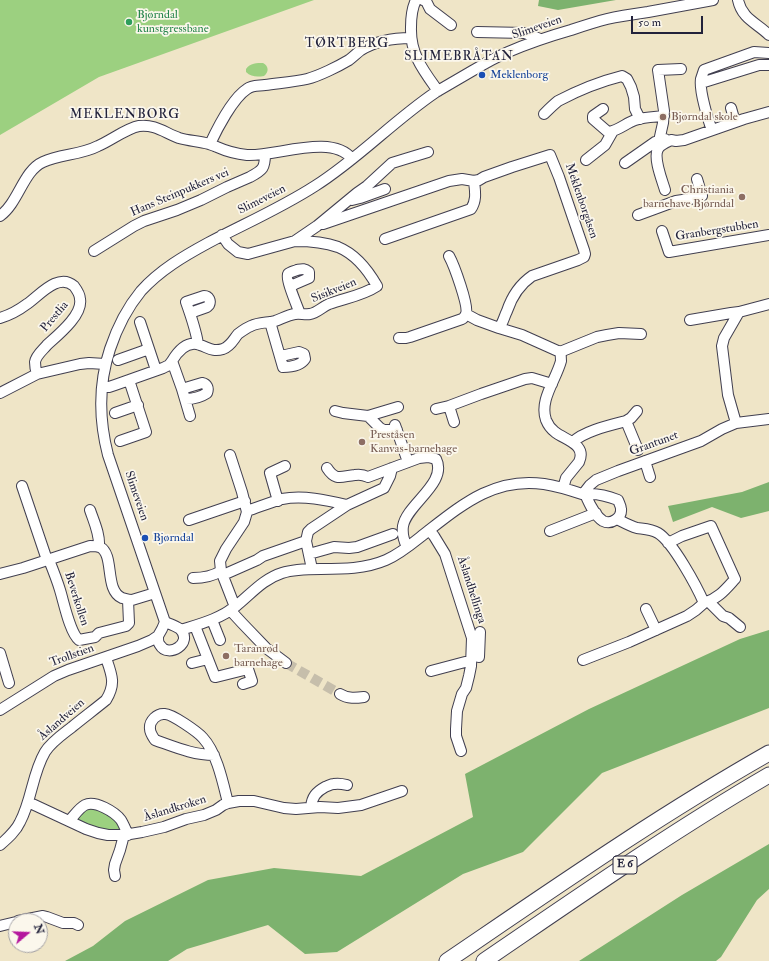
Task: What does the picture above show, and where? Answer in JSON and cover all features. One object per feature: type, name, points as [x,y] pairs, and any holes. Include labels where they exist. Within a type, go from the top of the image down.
[{"type":"highway","name":"E 6","points":[[447,961],[644,829],[769,753]]},
{"type":"highway","name":"E 6","points":[[484,961],[616,871],[769,775]]},
{"type":"street","points":[[438,91],[420,65],[415,54],[411,38],[411,16],[414,5],[424,0],[430,9],[451,25]]},
{"type":"street","name":"Slimeveien","points":[[165,622],[107,451],[100,408],[106,364],[113,340],[128,309],[142,290],[170,265],[188,254],[222,235],[279,207],[320,183],[352,159],[402,117],[438,91],[500,56],[520,46],[540,39],[609,19],[713,0]]},
{"type":"street","points":[[738,0],[742,12],[769,35]]},
{"type":"street","points":[[477,32],[525,33],[540,39]]},
{"type":"street","points":[[210,144],[218,126],[240,95],[248,88],[298,81],[318,76],[362,50],[376,44],[391,39],[411,38]]},
{"type":"street","points":[[712,130],[703,99],[701,79],[704,70],[754,52],[769,52]]},
{"type":"street","points":[[701,83],[759,65],[769,65]]},
{"type":"street","points":[[659,141],[664,111],[658,70],[681,68]]},
{"type":"street","points":[[544,114],[558,101],[585,88],[622,76],[627,79],[631,87],[640,119]]},
{"type":"street","points":[[731,108],[735,122]]},
{"type":"street","points":[[603,109],[593,116],[593,120],[608,132],[646,117],[664,116]]},
{"type":"street","points":[[625,164],[655,142],[663,139],[676,141],[684,140],[769,112]]},
{"type":"street","points":[[0,216],[10,207],[33,169],[37,165],[52,158],[91,150],[130,129],[140,126],[156,127],[179,138],[210,144],[224,150],[246,155],[326,147],[342,151],[352,159]]},
{"type":"street","points":[[586,160],[605,145],[613,131]]},
{"type":"street","points":[[665,190],[656,160],[656,154],[658,148],[671,140]]},
{"type":"street","name":"Meklenborgåsen","points":[[295,241],[317,226],[392,164],[428,152]]},
{"type":"street","name":"Hans Steinpukkers vei","points":[[94,251],[140,223],[177,210],[250,178],[263,168],[265,163],[265,154]]},
{"type":"street","name":"Meklenborgåsen","points":[[317,226],[449,181],[462,178],[474,181],[479,180],[550,155],[585,254],[581,259],[532,276],[519,287],[512,298],[501,326]]},
{"type":"street","points":[[638,215],[678,200],[702,196],[697,179]]},
{"type":"street","points":[[385,239],[471,209],[476,200],[474,181]]},
{"type":"street","points":[[348,200],[360,198],[385,189]]},
{"type":"street","name":"Granbergstubben","points":[[662,231],[669,252],[769,235]]},
{"type":"street","name":"Meklenborgåsen","points":[[222,235],[228,244],[238,252],[248,254],[295,241],[310,241],[339,248],[352,255],[359,261],[376,286]]},
{"type":"street","points":[[400,338],[410,337],[462,319],[466,314],[466,303],[454,264],[449,256]]},
{"type":"street","name":"Prestlia","points":[[0,318],[27,305],[51,285],[66,281],[76,288],[80,295],[80,310],[65,328],[40,353],[35,362],[37,374]]},
{"type":"street","name":"Sisikveien","points":[[290,286],[300,314]]},
{"type":"street","name":"Sisikveien","points":[[198,344],[211,350],[217,350],[230,345],[238,334],[251,326],[295,314],[311,314],[328,304],[368,291],[376,286]]},
{"type":"street","points":[[690,320],[739,312],[769,304]]},
{"type":"street","points":[[736,423],[728,395],[722,346],[724,338],[739,312]]},
{"type":"street","points":[[102,387],[109,387],[163,368],[169,365],[179,351],[185,346],[193,343],[198,344],[196,331],[190,313]]},
{"type":"street","points":[[466,314],[477,320],[501,326],[516,334],[539,342],[560,352],[597,337],[619,333],[642,334]]},
{"type":"street","points":[[140,322],[156,370]]},
{"type":"street","points":[[270,322],[281,356]]},
{"type":"street","points":[[118,360],[149,349]]},
{"type":"street","points":[[560,352],[561,360],[545,404],[544,410],[546,420],[555,432],[577,445],[581,454],[581,459],[578,465],[566,478],[563,488]]},
{"type":"street","points":[[172,361],[186,399],[190,416]]},
{"type":"street","points":[[0,393],[37,374],[80,364],[106,364]]},
{"type":"street","points":[[436,410],[525,379],[532,378],[552,384]]},
{"type":"street","points":[[120,441],[146,432],[129,380]]},
{"type":"street","points":[[182,389],[202,383],[208,388],[206,394],[186,399]]},
{"type":"street","points":[[115,413],[138,405]]},
{"type":"street","points":[[449,406],[454,422]]},
{"type":"street","points":[[335,411],[368,416],[398,407]]},
{"type":"street","points":[[573,442],[587,433],[626,421],[637,411]]},
{"type":"street","points":[[368,416],[384,430],[396,427],[408,462]]},
{"type":"street","name":"Grantunet","points":[[584,494],[590,485],[596,480],[701,441],[736,423],[769,419]]},
{"type":"street","points":[[626,421],[638,450]]},
{"type":"street","points":[[230,455],[247,511],[244,522],[220,561],[222,573],[233,608],[242,623],[266,648],[286,663]]},
{"type":"street","points":[[327,468],[330,473],[339,478],[361,474],[368,477],[423,457],[436,459],[438,467],[436,478],[429,490],[405,518],[403,530],[407,547]]},
{"type":"street","points":[[645,462],[650,477]]},
{"type":"street","points":[[278,501],[270,473],[285,466]]},
{"type":"street","points":[[312,569],[306,541],[308,532],[313,526],[347,505],[384,488],[392,468]]},
{"type":"street","points":[[181,630],[212,620],[233,608],[260,584],[282,573],[293,570],[354,568],[376,564],[386,560],[398,554],[460,506],[488,491],[503,486],[518,483],[544,484],[584,494],[604,496],[618,500],[621,512],[613,521],[607,522],[602,520],[584,494]]},
{"type":"street","name":"Beverkollen","points":[[22,486],[75,637],[79,640],[95,637],[99,633],[126,626],[129,623],[128,600]]},
{"type":"street","points":[[247,511],[289,498],[305,498],[347,505]]},
{"type":"street","points":[[189,520],[245,501]]},
{"type":"street","points":[[90,510],[98,534],[99,547],[103,550],[109,563],[111,580],[115,591],[120,597],[128,600],[155,593]]},
{"type":"street","points":[[550,531],[596,513]]},
{"type":"street","points":[[616,519],[625,524],[654,531],[660,534],[675,552],[707,602],[723,616],[729,618],[740,627]]},
{"type":"street","points":[[583,660],[614,649],[687,616],[707,602],[719,596],[735,579],[711,526],[682,536],[668,543]]},
{"type":"street","name":"Åslandhellinga","points":[[429,530],[445,554],[480,632],[472,644],[475,660],[457,711],[456,736],[461,751]]},
{"type":"street","points":[[309,554],[334,547],[357,547],[393,534]]},
{"type":"street","points":[[193,578],[222,573],[257,560],[263,556],[306,541]]},
{"type":"street","name":"Beverkollen","points":[[0,574],[24,568],[90,546],[99,547]]},
{"type":"street","points":[[646,609],[656,630]]},
{"type":"street","points":[[212,620],[220,640]]},
{"type":"street","points":[[165,622],[181,630],[184,635],[183,643],[174,650],[168,650],[160,645],[158,636],[165,622]]},
{"type":"street","points":[[195,626],[215,677],[248,669],[252,681],[242,684]]},
{"type":"street","name":"Trollstien","points":[[0,710],[54,676],[138,646],[158,636]]},
{"type":"street","points":[[0,653],[9,683]]},
{"type":"street","name":"Åslandveien","points":[[0,845],[10,836],[20,821],[28,802],[35,774],[49,746],[106,700],[110,694],[112,688],[112,673],[106,658]]},
{"type":"street","points":[[192,663],[208,659]]},
{"type":"street","points":[[431,671],[475,660]]},
{"type":"street","points":[[340,694],[342,696],[352,698],[364,697]]},
{"type":"street","points":[[214,755],[193,753],[155,740],[150,730],[150,725],[153,719],[166,713],[196,731],[203,738],[214,755],[228,803]]},
{"type":"street","points":[[311,807],[314,795],[320,790],[336,783],[348,785]]},
{"type":"street","name":"Åslandkroken","points":[[28,802],[86,829],[108,835],[126,835],[164,827],[186,818],[204,815],[223,805],[239,801],[254,801],[284,808],[338,808],[361,805],[402,791]]},
{"type":"street","points":[[69,821],[82,807],[92,803],[108,809],[120,819],[126,835],[115,864],[115,876]]},
{"type":"street","points":[[48,917],[63,923],[74,923],[78,925]]},
{"type":"green space","points":[[0,0],[314,0],[99,77],[0,135]]},
{"type":"green space","points":[[539,0],[616,0],[558,10],[538,6]]},
{"type":"green space","points":[[263,63],[268,69],[264,76],[254,76],[246,72],[246,69],[252,64]]},
{"type":"green space","points":[[769,482],[769,511],[741,518],[712,507],[673,522],[668,506],[742,492]]},
{"type":"green space","points":[[769,630],[769,708],[602,773],[523,852],[463,874],[337,952],[305,954],[268,925],[187,949],[168,961],[65,961],[93,946],[125,921],[208,880],[274,868],[361,876],[473,817],[465,774],[589,709],[740,639]]},
{"type":"green space","points":[[92,806],[118,820],[121,829],[119,832],[78,824],[77,818],[79,812]]},
{"type":"green space","points":[[769,844],[769,889],[757,900],[721,957],[716,961],[579,961],[682,895]]},
{"type":"tunnel","points":[[286,663],[340,694]]},
{"type":"place","name":"Bjørndal kunstgressbane","points":[[129,22]]},
{"type":"place","name":"Meklenborg","points":[[482,75]]},
{"type":"place","name":"Bjørndal skole","points":[[663,117]]},
{"type":"place","name":"Christiania barnehave Bjørndal","points":[[742,197]]},
{"type":"place","name":"Preståsen Kanvas-barnehage","points":[[362,442]]},
{"type":"place","name":"Bjørndal","points":[[145,538]]},
{"type":"place","name":"Taranrød barnehage","points":[[226,656]]},
{"type":"district","name":"TØRTBERG","points":[[347,44]]},
{"type":"district","name":"SLIMEBRÅTAN","points":[[459,57]]},
{"type":"district","name":"MEKLENBORG","points":[[125,115]]}]
